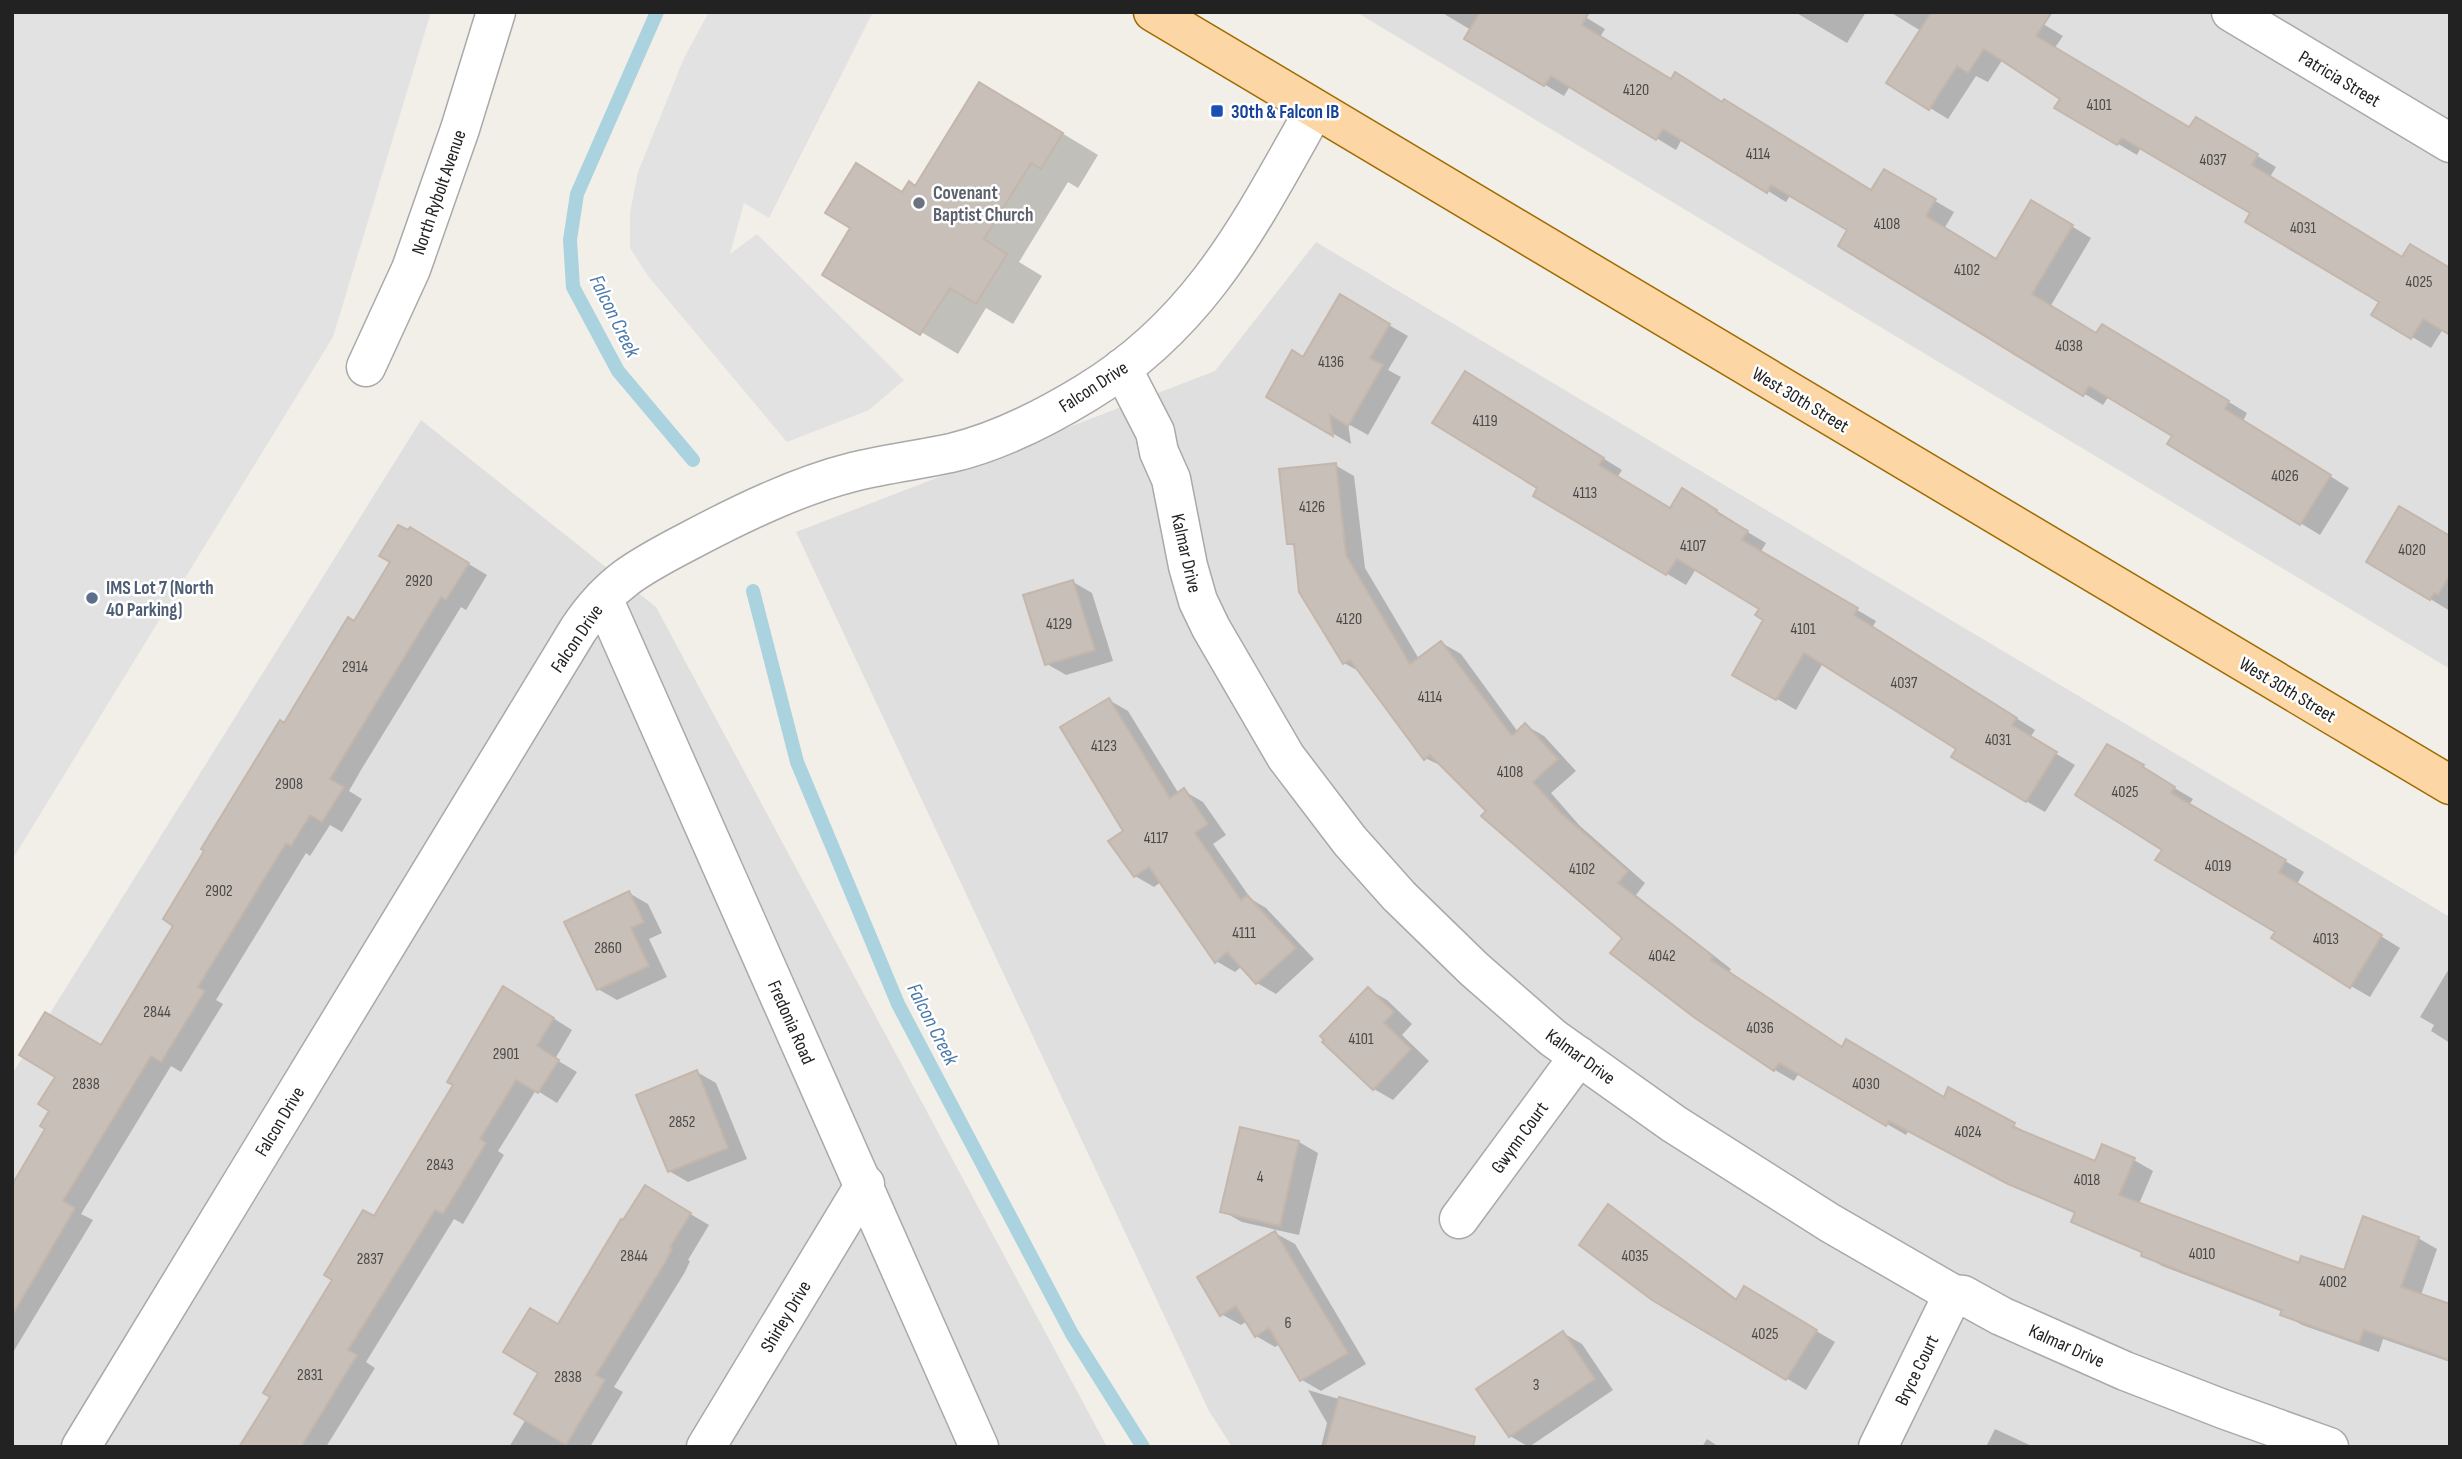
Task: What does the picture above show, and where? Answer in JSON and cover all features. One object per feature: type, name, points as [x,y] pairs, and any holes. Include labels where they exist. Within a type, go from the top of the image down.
[{"type":"main road","name":"West 30th Street","points":[[1153,12],[2450,785]]},
{"type":"street","name":"North Rybolt Avenue","points":[[366,367],[411,269],[460,129],[496,12]]},
{"type":"street","name":"Patricia Street","points":[[2231,12],[2450,144]]},
{"type":"street","name":"Falcon Drive","points":[[81,1447],[578,630],[603,597],[638,568],[717,526],[776,500],[852,472],[953,452],[994,439],[1050,414],[1086,393],[1122,368],[1167,329],[1222,267],[1315,109]]},
{"type":"street","name":"Kalmar Drive","points":[[1122,368],[1154,432],[1159,452],[1171,479],[1188,566],[1198,601],[1286,757],[1350,841],[1399,896],[1501,994],[1553,1038],[1674,1124],[1830,1223],[1953,1294],[1963,1295],[2001,1316],[2125,1371],[2329,1447]]},
{"type":"street","name":"Fredonia Road","points":[[603,597],[979,1447]]},
{"type":"street","name":"Gwynn Court","points":[[1459,1219],[1579,1056]]},
{"type":"street","name":"Shirley Drive","points":[[706,1447],[864,1184]]},
{"type":"street","name":"Bryce Court","points":[[1878,1447],[1953,1294]]},
{"type":"shaded area","name":"IMS Lot 7 (North 40 Parking)","points":[[12,12],[431,12],[333,337],[12,860]]},
{"type":"shaded area","points":[[709,12],[873,12],[769,218],[744,203],[730,254],[757,234],[904,380],[869,410],[787,442],[648,276],[630,248],[630,213],[638,172],[684,58]]},
{"type":"shaded area","points":[[1356,12],[2450,12],[2450,669]]},
{"type":"shaded area","points":[[1316,242],[2450,917],[2450,1447],[1232,1447],[1209,1411],[796,532],[1215,371]]},
{"type":"shaded area","points":[[421,420],[656,607],[1107,1447],[12,1447],[12,1074]]},
{"type":"building","points":[[1480,12],[1589,12],[1582,25],[1671,79],[1675,72],[1722,102],[1724,99],[1871,190],[1884,169],[1936,199],[1926,216],[1996,259],[2031,200],[2073,225],[2032,294],[2096,333],[2102,324],[2229,401],[2225,409],[2331,475],[2300,525],[2167,444],[2172,436],[2089,386],[2083,396],[1838,246],[1847,230],[1771,185],[1767,193],[1663,129],[1656,140],[1551,76],[1544,86],[1464,39]]},
{"type":"building","points":[[1928,12],[2052,12],[2036,36],[2189,127],[2196,117],[2258,154],[2252,165],[2402,257],[2410,244],[2450,268],[2450,335],[2423,319],[2411,339],[2371,315],[2379,302],[2245,222],[2250,213],[2122,138],[2117,145],[2054,108],[2060,99],[1984,49],[1968,73],[1957,66],[1929,110],[1886,83],[1930,14]]},
{"type":"building","name":"Covenant Baptist Church","points":[[979,82],[1063,133],[1041,169],[1031,163],[984,239],[1007,254],[976,304],[950,288],[920,335],[822,275],[850,228],[825,213],[856,163],[902,192],[909,181],[915,186]]},
{"type":"building","points":[[1340,294],[1390,324],[1370,358],[1383,365],[1348,426],[1330,415],[1333,436],[1266,397],[1292,350],[1303,357]]},
{"type":"building","points":[[1465,371],[1604,458],[1599,465],[1670,508],[1682,488],[1717,510],[1716,512],[1748,531],[1742,540],[1858,608],[1854,615],[2017,718],[2012,725],[2057,752],[2026,802],[1951,757],[1956,749],[1804,653],[1776,700],[1732,675],[1763,620],[1755,615],[1759,609],[1677,559],[1666,575],[1533,496],[1537,488],[1432,423]]},
{"type":"building","points":[[1336,463],[1346,555],[1410,664],[1441,641],[1512,736],[1525,723],[1558,759],[1533,782],[1561,813],[1628,871],[1618,883],[1713,956],[1711,960],[1842,1047],[1846,1039],[1944,1097],[1948,1087],[2015,1123],[2013,1127],[2095,1161],[2102,1144],[2135,1158],[2119,1195],[2299,1263],[2301,1256],[2344,1270],[2363,1216],[2419,1237],[2401,1287],[2450,1304],[2450,1360],[2364,1330],[2359,1343],[2280,1315],[2282,1310],[2141,1256],[2142,1252],[2071,1222],[2075,1212],[2008,1184],[1889,1121],[1886,1126],[1779,1063],[1774,1071],[1695,1018],[1610,953],[1622,938],[1481,816],[1486,811],[1430,755],[1424,760],[1350,660],[1343,664],[1299,592],[1294,544],[1287,544],[1279,469]]},
{"type":"building","points":[[2399,506],[2450,536],[2450,575],[2438,595],[2434,593],[2430,600],[2366,562]]},
{"type":"building","points":[[398,525],[408,530],[410,527],[469,563],[446,600],[441,597],[330,779],[344,787],[322,822],[310,815],[291,846],[286,843],[198,987],[205,991],[161,1062],[151,1056],[63,1201],[75,1208],[12,1316],[12,1185],[45,1129],[40,1126],[49,1111],[38,1104],[55,1077],[19,1055],[45,1012],[101,1045],[173,926],[163,919],[204,851],[201,849],[280,720],[284,723],[348,617],[354,621],[390,562],[379,556]]},
{"type":"building","points":[[1073,580],[1095,650],[1045,665],[1023,595]]},
{"type":"building","points":[[1109,698],[1170,798],[1184,788],[1208,824],[1195,833],[1241,900],[1247,895],[1296,948],[1256,984],[1227,952],[1215,963],[1149,867],[1134,877],[1108,841],[1123,831],[1060,727]]},
{"type":"building","points":[[2107,744],[2175,787],[2171,793],[2286,860],[2279,872],[2382,935],[2350,988],[2271,938],[2275,932],[2155,860],[2162,850],[2075,795]]},
{"type":"building","points":[[629,891],[644,922],[631,928],[649,966],[597,990],[564,922]]},
{"type":"building","points":[[503,986],[554,1018],[537,1046],[559,1060],[538,1093],[516,1080],[480,1139],[486,1143],[443,1214],[435,1210],[348,1350],[357,1355],[301,1447],[239,1447],[270,1397],[263,1393],[332,1280],[324,1275],[363,1210],[374,1216],[453,1085],[447,1082]]},
{"type":"building","points":[[1368,987],[1394,1012],[1384,1023],[1411,1049],[1373,1090],[1322,1042],[1324,1040],[1320,1036]]},
{"type":"building","points":[[697,1070],[728,1148],[668,1172],[636,1095]]},
{"type":"building","points":[[1240,1127],[1299,1141],[1280,1226],[1220,1212]]},
{"type":"building","points":[[645,1185],[691,1213],[670,1247],[672,1249],[666,1261],[596,1375],[605,1380],[566,1445],[514,1414],[538,1373],[503,1352],[530,1308],[558,1324],[621,1219],[623,1220]]},
{"type":"building","points":[[1608,1204],[1736,1300],[1744,1286],[1817,1330],[1786,1380],[1652,1300],[1579,1245]]},
{"type":"building","points":[[1275,1231],[1348,1353],[1300,1381],[1269,1328],[1255,1337],[1236,1306],[1220,1316],[1197,1277]]},
{"type":"building","points":[[1563,1331],[1595,1379],[1509,1437],[1476,1389]]},
{"type":"building","points":[[1339,1397],[1475,1437],[1473,1447],[1325,1447]]},
{"type":"waterway","name":"Falcon Creek","points":[[657,12],[577,194],[570,240],[573,287],[618,371],[693,460]]},
{"type":"waterway","name":"Falcon Creek","points":[[753,591],[797,762],[898,1004],[1072,1334],[1143,1447]]},
{"type":"place","name":"30th & Falcon IB","points":[[1217,111]]},
{"type":"place","name":"Covenant Baptist Church","points":[[919,203]]},
{"type":"place","name":"IMS Lot 7 (North 40 Parking)","points":[[92,598]]}]
